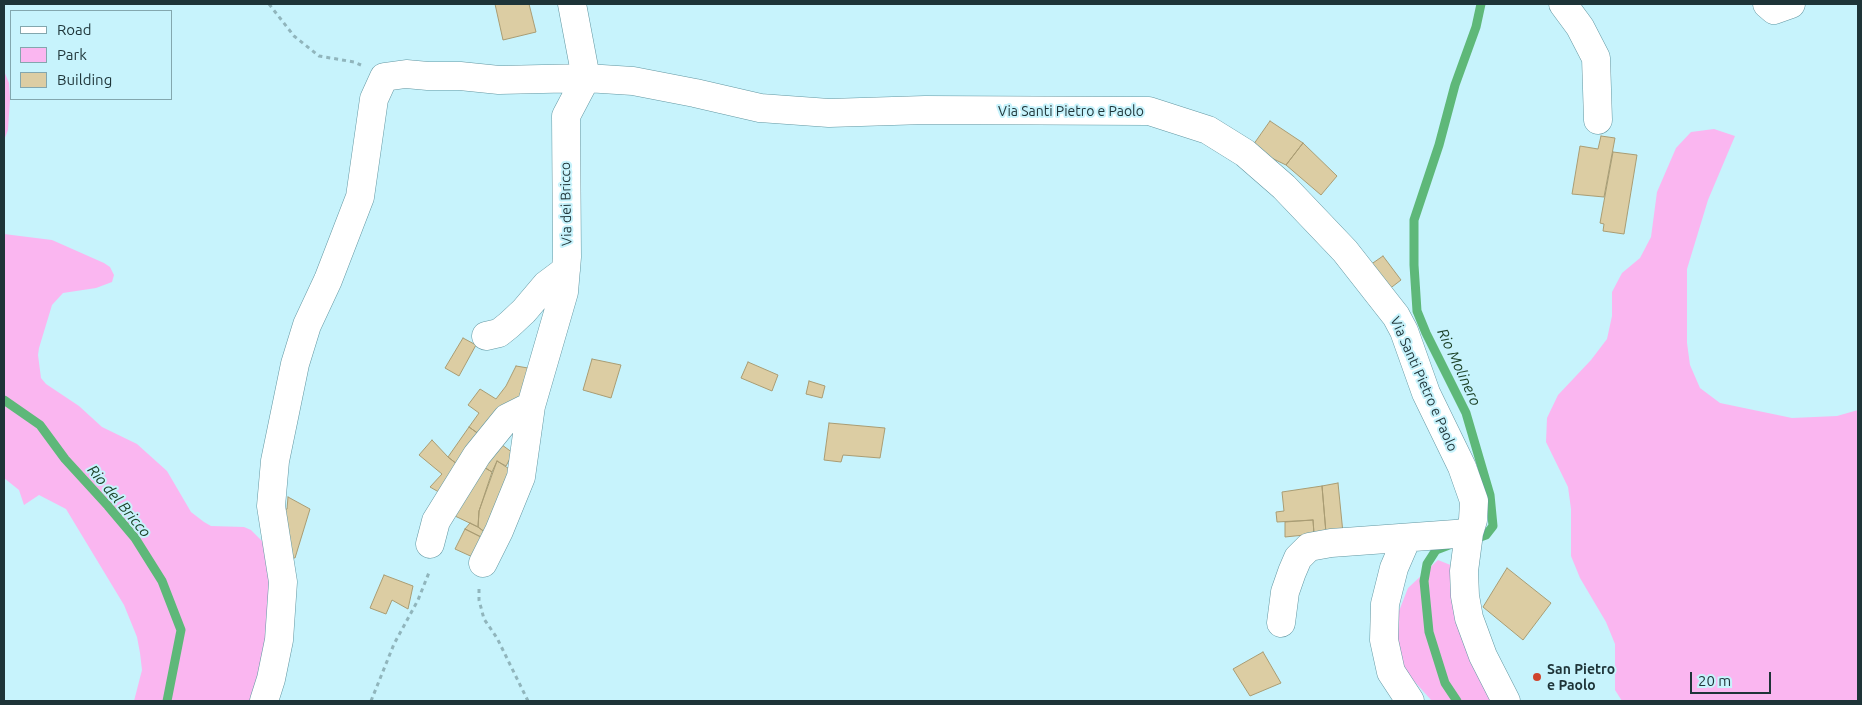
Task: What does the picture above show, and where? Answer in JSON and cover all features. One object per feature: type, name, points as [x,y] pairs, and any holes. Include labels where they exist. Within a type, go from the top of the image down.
[{"type":"street","points":[[572,4],[586,78]]},
{"type":"street","points":[[1563,4],[1580,26],[1596,58],[1598,120]]},
{"type":"street","points":[[1767,4],[1774,10],[1791,4]]},
{"type":"street","name":"Via Santi Pietro e Paolo","points":[[384,77],[406,74],[499,80],[586,78],[633,81],[760,108],[829,113],[925,110],[1149,110],[1208,130],[1245,153],[1284,187],[1346,251],[1396,316],[1404,331],[1426,393],[1462,467],[1474,501],[1473,520],[1464,571],[1465,596],[1469,618],[1483,656],[1506,701]]},
{"type":"street","points":[[264,701],[271,679],[279,640],[283,582],[271,506],[275,461],[295,364],[307,324],[328,280],[360,197],[374,99],[384,77]]},
{"type":"street","name":"Via dei Bricco","points":[[483,563],[499,531],[521,477],[531,406],[564,292],[566,270],[566,116],[586,78]]},
{"type":"street","points":[[486,336],[499,333],[509,325],[524,312],[546,285],[566,270]]},
{"type":"street","points":[[430,544],[436,521],[477,455],[507,418],[531,406]]},
{"type":"street","points":[[1281,623],[1285,592],[1292,572],[1298,558],[1308,547],[1331,543],[1407,538],[1468,542]]},
{"type":"street","points":[[1407,538],[1394,568],[1385,604],[1384,640],[1390,672],[1410,701]]},
{"type":"path","points":[[269,4],[294,36],[319,56],[354,62],[384,77]]},
{"type":"path","points":[[371,701],[394,644],[418,600],[430,570],[430,544]]},
{"type":"path","points":[[483,563],[479,580],[479,600],[484,619],[497,638],[528,701]]},
{"type":"green space","points":[[4,71],[9,83],[10,99],[8,130],[4,140]]},
{"type":"green space","points":[[1714,129],[1735,136],[1708,200],[1687,269],[1687,343],[1690,365],[1700,388],[1720,403],[1792,418],[1837,416],[1858,410],[1858,701],[1622,701],[1615,690],[1615,644],[1606,622],[1580,578],[1571,556],[1571,509],[1568,487],[1546,442],[1547,418],[1558,395],[1591,360],[1607,339],[1612,316],[1612,292],[1622,273],[1640,258],[1651,237],[1657,192],[1676,148],[1691,132]]},
{"type":"green space","points":[[4,234],[52,240],[104,263],[110,267],[114,275],[112,282],[96,288],[63,293],[52,305],[38,355],[41,378],[46,384],[79,406],[102,427],[137,444],[167,471],[191,512],[204,522],[211,526],[244,527],[251,530],[267,548],[271,574],[267,643],[254,701],[134,701],[142,670],[137,637],[124,605],[66,509],[39,495],[24,505],[19,490],[4,478]]},
{"type":"green space","points":[[1438,560],[1453,566],[1496,701],[1432,701],[1405,671],[1396,639],[1399,611],[1408,588]]},
{"type":"building","points":[[495,4],[529,4],[536,32],[503,40]]},
{"type":"building","points":[[1270,121],[1303,143],[1286,165],[1251,148]]},
{"type":"building","points":[[1601,136],[1615,138],[1604,197],[1572,194],[1580,146],[1598,149]]},
{"type":"building","points":[[1303,143],[1337,176],[1321,195],[1286,165]]},
{"type":"building","points":[[1613,152],[1637,155],[1624,234],[1603,231],[1604,224],[1600,223]]},
{"type":"building","points":[[1383,256],[1401,280],[1388,290],[1370,265]]},
{"type":"building","points":[[463,338],[476,345],[459,376],[445,368]]},
{"type":"building","points":[[592,359],[621,365],[611,398],[583,390]]},
{"type":"building","points":[[748,362],[778,375],[772,391],[741,378]]},
{"type":"building","points":[[516,366],[534,369],[521,404],[483,437],[469,427],[479,413],[468,405],[480,389],[496,399],[506,386]]},
{"type":"building","points":[[809,381],[825,386],[822,398],[806,394]]},
{"type":"building","points":[[829,423],[885,428],[880,458],[843,455],[841,462],[824,460]]},
{"type":"building","points":[[469,427],[483,437],[462,468],[448,457]]},
{"type":"building","points":[[494,439],[513,453],[506,466],[497,461],[492,472],[477,463]]},
{"type":"building","points":[[432,440],[448,457],[462,468],[444,495],[430,487],[442,474],[419,455]]},
{"type":"building","points":[[497,461],[514,472],[494,539],[478,527],[479,511]]},
{"type":"building","points":[[477,463],[492,472],[479,511],[478,527],[455,516]]},
{"type":"building","points":[[1338,483],[1343,533],[1326,533],[1322,486]]},
{"type":"building","points":[[1322,486],[1326,533],[1314,534],[1313,520],[1277,522],[1276,512],[1284,511],[1282,492]]},
{"type":"building","points":[[288,497],[310,509],[295,558],[281,557],[276,512],[287,509]]},
{"type":"building","points":[[1313,520],[1314,534],[1285,537],[1285,522]]},
{"type":"building","points":[[470,523],[494,539],[485,539],[465,529]]},
{"type":"building","points":[[465,529],[485,539],[477,559],[455,549]]},
{"type":"building","points":[[1507,568],[1551,603],[1523,640],[1483,607]]},
{"type":"building","points":[[384,575],[413,586],[408,609],[392,600],[386,614],[370,608]]},
{"type":"building","points":[[1263,652],[1281,683],[1250,696],[1233,669]]},
{"type":"waterway","name":"Rio Molinero","points":[[1472,540],[1486,535],[1493,526],[1490,495],[1466,413],[1417,311],[1414,220],[1439,145],[1455,85],[1476,27],[1481,4]]},
{"type":"waterway","name":"Rio del Bricco","points":[[4,400],[40,425],[65,459],[135,538],[162,581],[181,630],[167,701]]},
{"type":"waterway","name":"Rio Molinero","points":[[1449,545],[1436,550],[1427,564],[1424,581],[1429,632],[1445,683],[1457,701]]},
{"type":"place","name":"San Pietro e Paolo","points":[[1537,677]]}]
